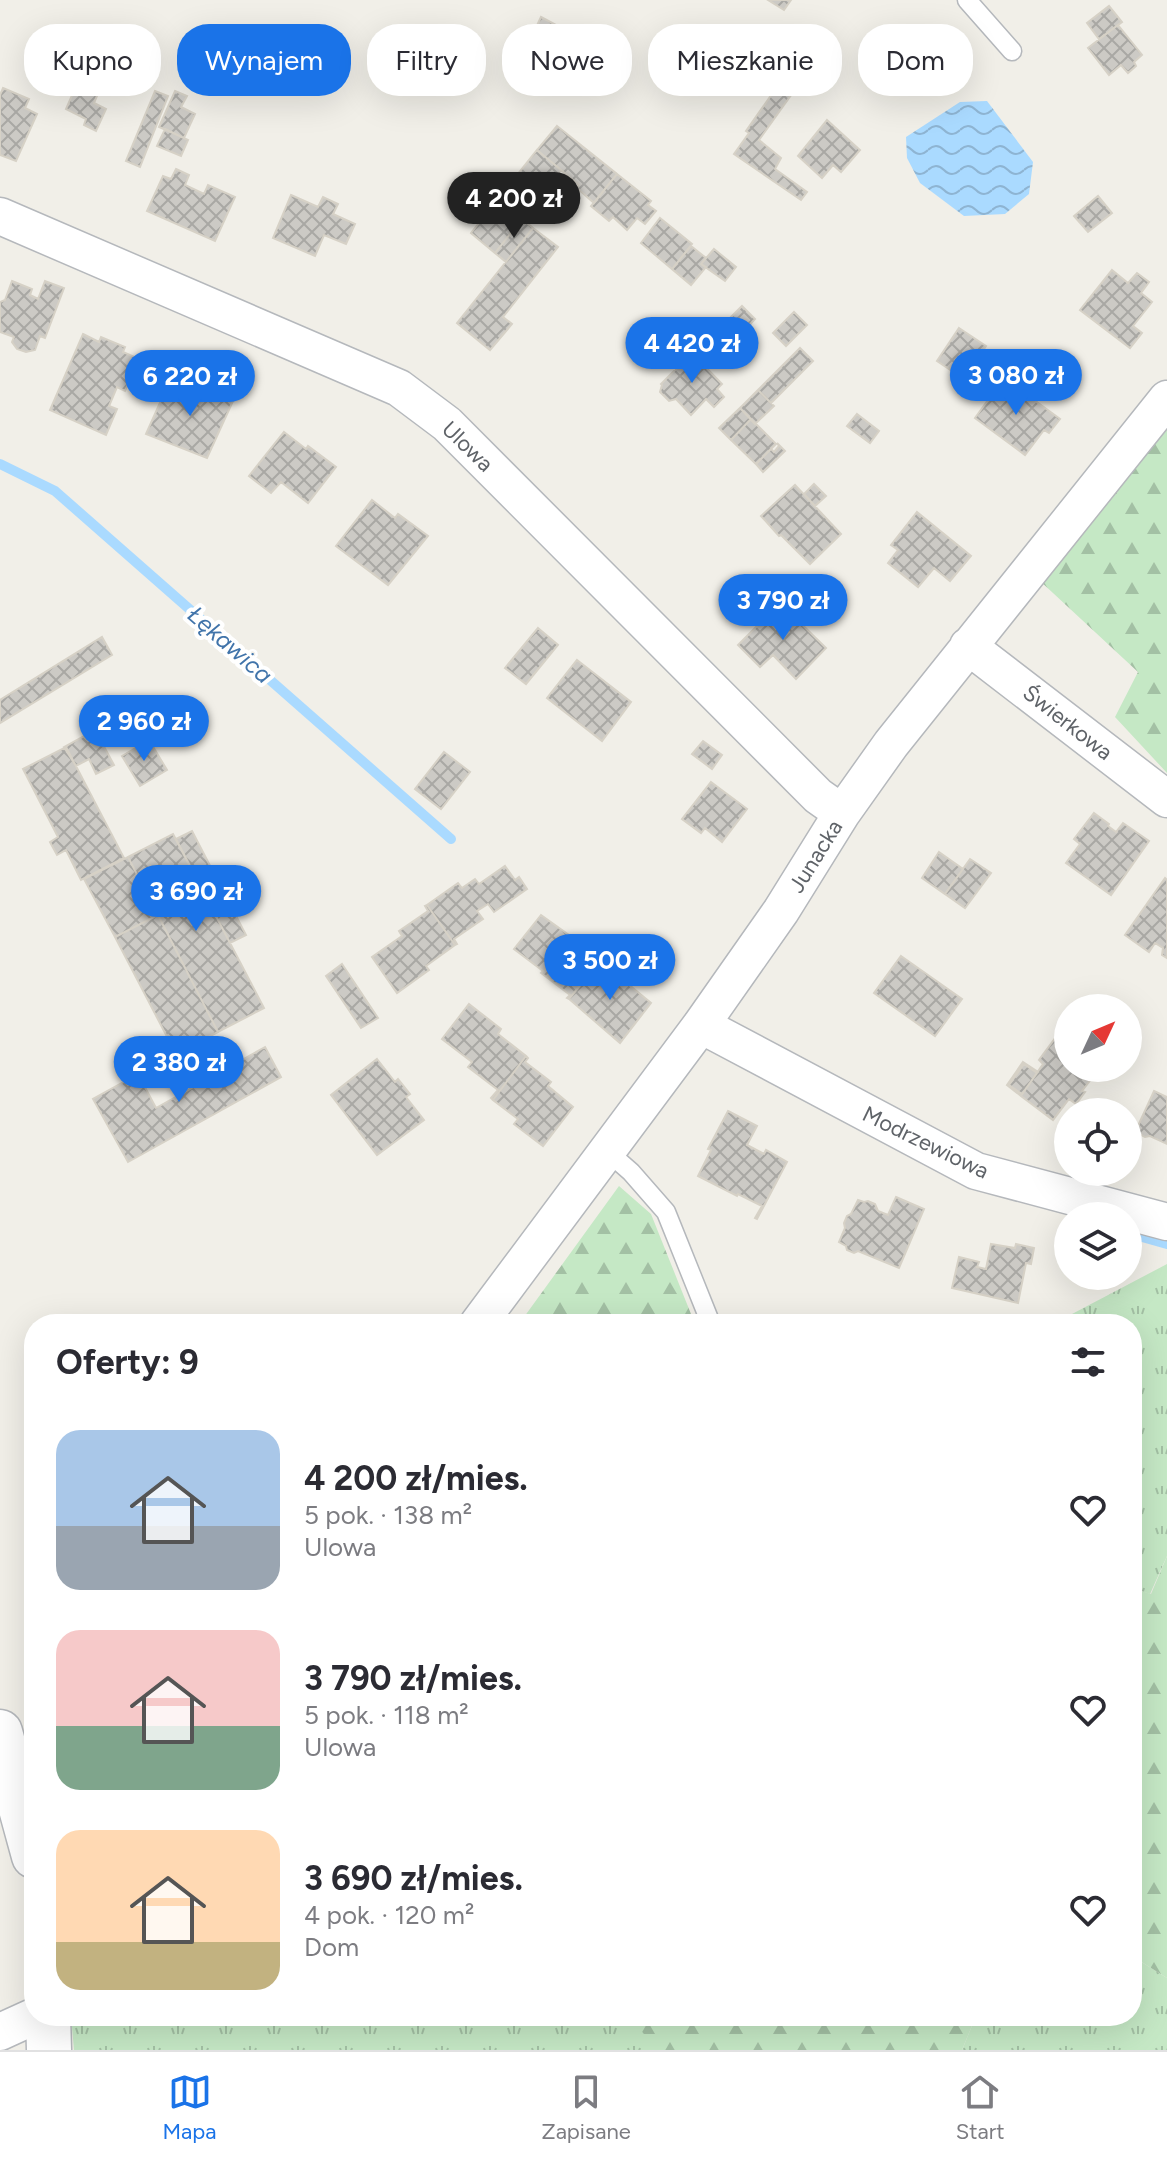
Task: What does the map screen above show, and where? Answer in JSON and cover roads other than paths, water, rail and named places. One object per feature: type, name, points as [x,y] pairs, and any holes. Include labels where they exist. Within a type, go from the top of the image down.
[{"type":"street","name":"Ulowa","points":[[0,216],[399,388],[447,424],[818,796],[842,813]]},
{"type":"street","name":"Junacka","points":[[485,1314],[701,1025],[781,911],[842,813],[891,744],[1167,399]]},
{"type":"street","name":"Świerkowa","points":[[968,646],[1167,799]]},
{"type":"street","name":"Modrzewiowa","points":[[701,1025],[976,1171],[1167,1222]]},
{"type":"street","points":[[0,1732],[24,1820]]},
{"type":"street","points":[[0,2032],[24,2021]]},
{"type":"street","points":[[48,2026],[49,2050]]},
{"type":"lane","points":[[967,0],[1012,51]]},
{"type":"lane","points":[[607,1151],[631,1172],[666,1212],[707,1314]]},
{"type":"water","points":[[987,101],[1033,162],[1029,194],[1005,214],[964,216],[920,183],[907,158],[906,137],[960,102]]},
{"type":"waterway","name":"Łękawica","points":[[0,464],[55,491],[451,839]]},
{"type":"waterway","name":"Łękawica","points":[[1142,1237],[1167,1244]]}]
